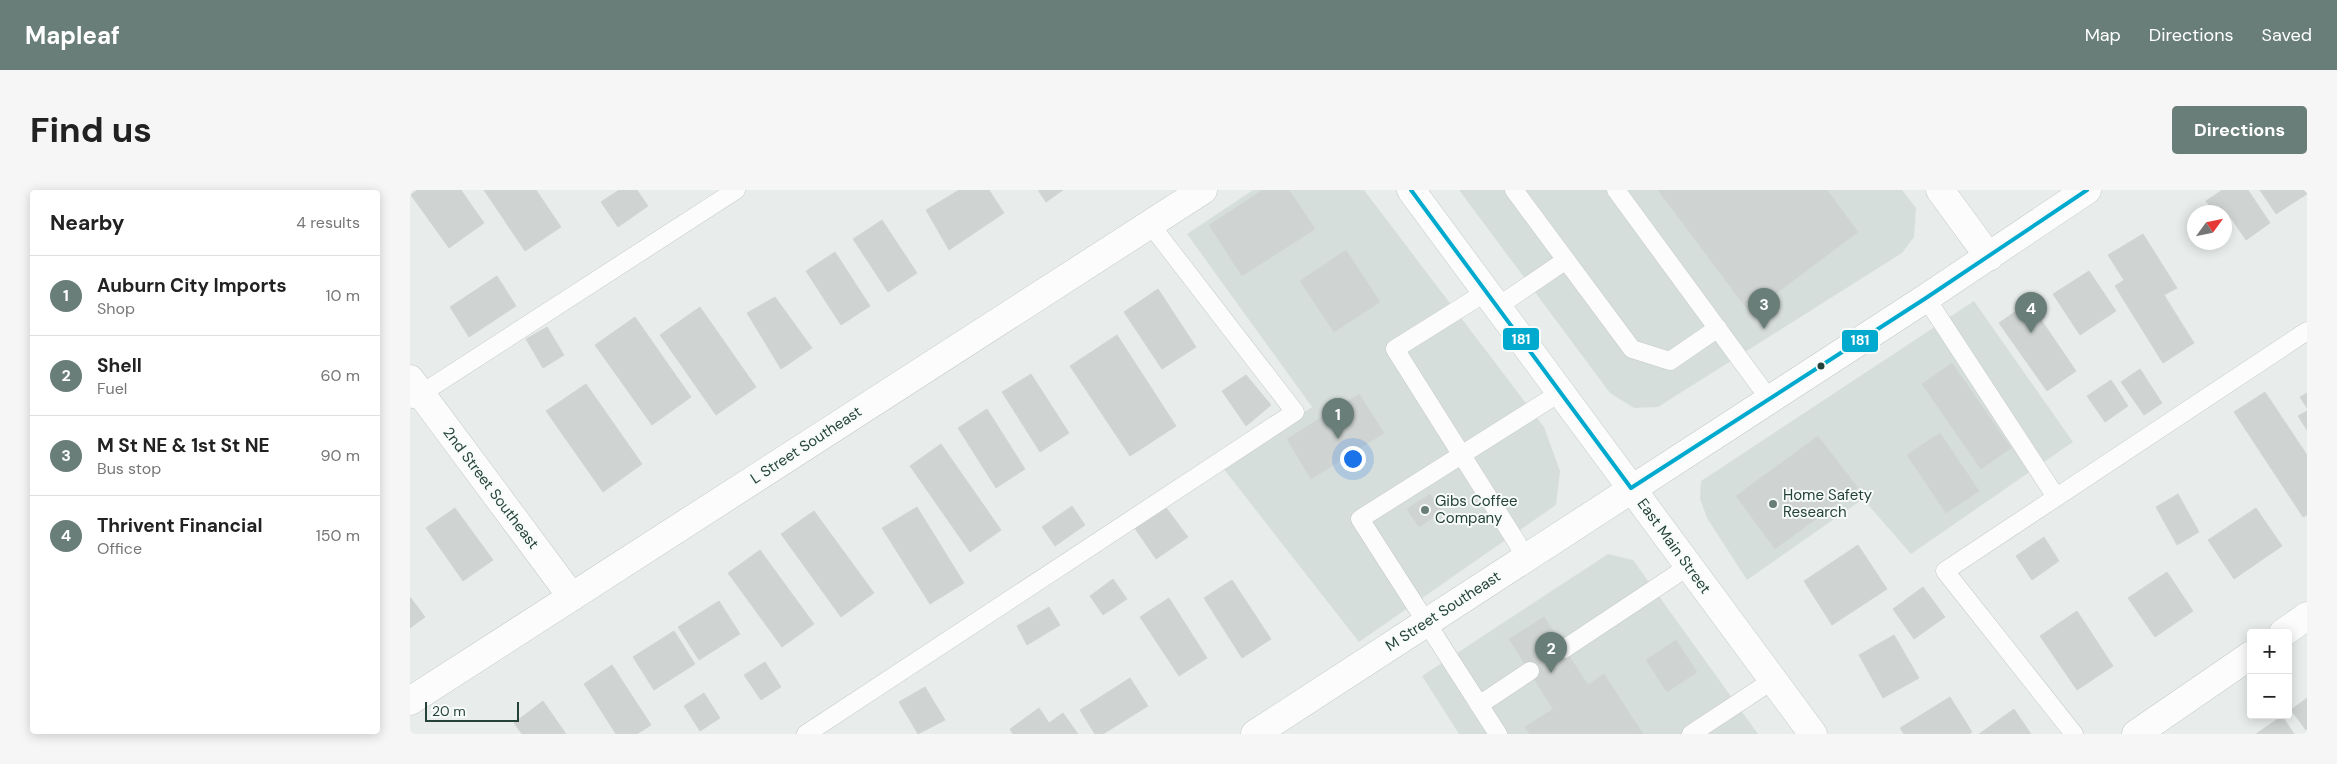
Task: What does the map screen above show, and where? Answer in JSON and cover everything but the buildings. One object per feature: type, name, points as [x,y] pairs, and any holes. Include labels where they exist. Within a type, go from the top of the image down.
[{"type":"main road","name":"L Street Southeast","points":[[410,701],[1203,190]]},
{"type":"main road","name":"East Main Street","points":[[1411,190],[1813,734]]},
{"type":"main road","points":[[1940,190],[1989,257]]},
{"type":"main road","name":"M Street Southeast","points":[[1255,734],[1989,257],[2087,190]]},
{"type":"main road","name":"2nd Street Southeast","points":[[414,391],[572,596]]},
{"type":"main road","points":[[2289,629],[2307,616]]},
{"type":"main road","points":[[2136,734],[2247,658]]},
{"type":"lane","points":[[414,391],[736,190]]},
{"type":"lane","points":[[1514,190],[1632,350],[1670,361],[1718,328]]},
{"type":"lane","points":[[1616,190],[1770,400]]},
{"type":"lane","points":[[806,734],[1295,412],[1150,224]]},
{"type":"lane","points":[[1526,557],[1395,349],[1566,260]]},
{"type":"lane","points":[[1926,298],[2056,497]]},
{"type":"lane","points":[[2074,734],[1945,571],[2307,331]]},
{"type":"lane","points":[[1498,734],[1360,519],[1561,392]]},
{"type":"lane","points":[[1564,649],[1689,566]]},
{"type":"lane","points":[[1478,705],[1530,672]]},
{"type":"lane","points":[[1692,734],[1773,680]]},
{"type":"shaded area","points":[[1253,190],[1364,190],[1544,427],[1560,471],[1556,505],[1359,642],[1223,468],[1312,407],[1187,234]]},
{"type":"shaded area","points":[[1459,190],[1902,190],[1916,208],[1914,237],[1902,253],[1658,407],[1634,408],[1610,393]]},
{"type":"shaded area","points":[[1974,301],[2073,442],[1911,554],[1863,499],[1747,580],[1707,518],[1700,499],[1701,481]]},
{"type":"shaded area","points":[[1608,554],[1633,560],[1758,734],[1459,734],[1422,676]]},
{"type":"transit line","name":"181","points":[[1411,190],[1631,488]]},
{"type":"transit line","name":"181","points":[[1631,488],[1926,298],[2087,190]]},
{"type":"place","name":"M St NE & 1st St NE","points":[[1764,329]]},
{"type":"place","name":"Thrivent Financial","points":[[2031,333]]},
{"type":"place","name":"Auburn City Imports","points":[[1338,439]]},
{"type":"place","name":"Home Safety Research","points":[[1773,504]]},
{"type":"place","name":"Gibs Coffee Company","points":[[1425,510]]},
{"type":"place","name":"Shell","points":[[1551,673]]}]
